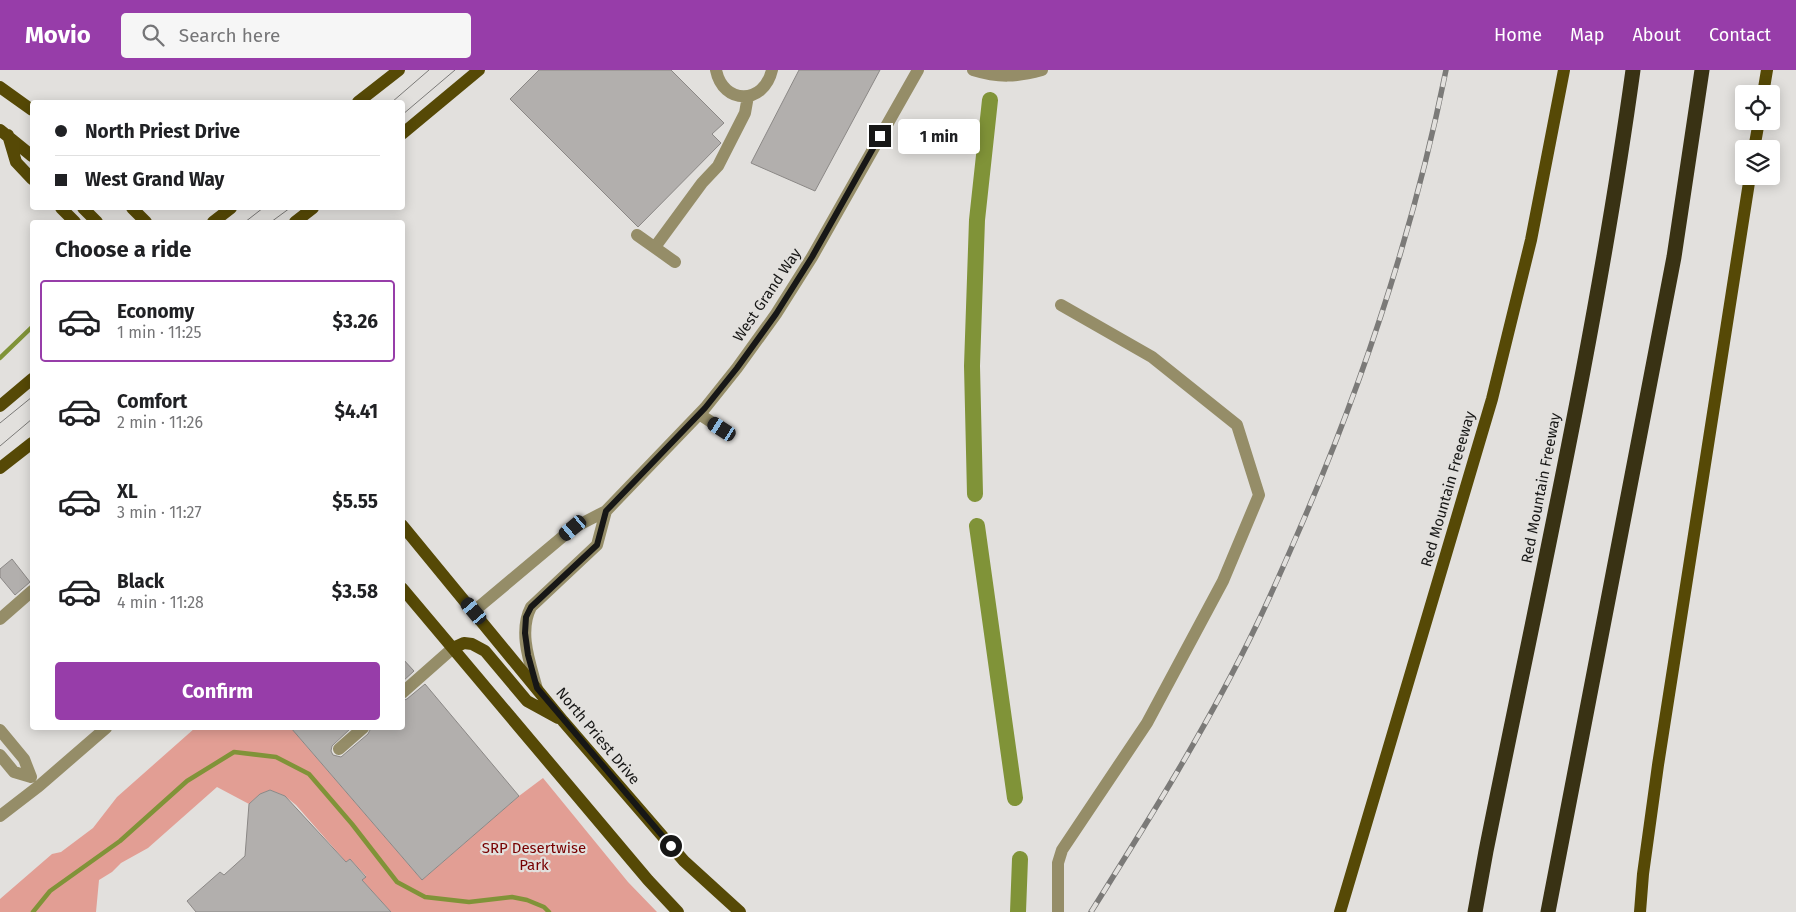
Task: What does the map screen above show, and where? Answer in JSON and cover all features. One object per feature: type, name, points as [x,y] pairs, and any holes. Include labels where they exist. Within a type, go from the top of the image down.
[{"type":"highway","name":"Red Mountain Freeway","points":[[1475,912],[1590,337],[1609,230],[1632,70]]},
{"type":"highway","points":[[1548,912],[1674,257],[1702,70]]},
{"type":"highway","points":[[1468,912],[1486,851]]},
{"type":"main road","points":[[361,100],[399,70]]},
{"type":"main road","points":[[405,132],[479,70]]},
{"type":"main road","name":"Red Mountain Freeeway","points":[[1340,912],[1496,381],[1531,240],[1564,70]]},
{"type":"main road","points":[[1764,85],[1767,70]]},
{"type":"main road","points":[[0,87],[30,109]]},
{"type":"main road","points":[[4,132],[30,154]]},
{"type":"main road","points":[[4,132],[16,162],[30,177]]},
{"type":"main road","points":[[1640,912],[1643,874],[1658,766],[1749,185]]},
{"type":"main road","points":[[63,210],[72,220]]},
{"type":"main road","points":[[85,210],[95,220]]},
{"type":"main road","points":[[134,210],[144,220]]},
{"type":"main road","points":[[216,220],[228,210]]},
{"type":"main road","points":[[297,220],[310,210]]},
{"type":"main road","points":[[0,406],[30,381]]},
{"type":"main road","points":[[0,468],[30,445]]},
{"type":"main road","name":"North Priest Drive","points":[[405,529],[563,721],[684,861],[740,912]]},
{"type":"main road","points":[[405,592],[648,880],[678,912]]},
{"type":"main road","points":[[453,648],[464,643],[472,644],[485,651],[527,702],[563,721]]},
{"type":"street","points":[[716,70],[718,79],[723,87],[730,93],[739,96],[757,93],[770,79],[772,70]]},
{"type":"street","name":"West Grand Way","points":[[474,611],[573,528],[606,511],[699,414],[737,368],[776,314],[812,257],[918,70]]},
{"type":"street","points":[[973,70],[993,76],[1012,77],[1042,70]]},
{"type":"street","points":[[655,248],[702,183],[718,166],[718,155],[744,113],[748,96]]},
{"type":"street","points":[[637,235],[675,262]]},
{"type":"street","points":[[1058,912],[1058,864],[1062,850],[1147,723],[1223,581],[1259,495],[1236,424],[1152,357],[1061,305]]},
{"type":"street","points":[[699,414],[722,429]]},
{"type":"street","name":"West Grand Way","points":[[537,688],[528,655],[525,633],[526,617],[531,607],[597,545],[606,511]]},
{"type":"street","points":[[0,619],[30,593]]},
{"type":"street","points":[[405,690],[453,648]]},
{"type":"street","points":[[0,730],[24,759],[30,777],[14,772],[0,755]]},
{"type":"street","points":[[0,816],[39,786],[104,730]]},
{"type":"street","points":[[339,749],[361,730]]},
{"type":"green space","name":"SRP Desertwise Park","points":[[193,730],[293,730],[422,880],[519,796],[543,778],[628,882],[657,912],[391,912],[362,880],[366,876],[350,859],[346,862],[296,805],[285,796],[270,790],[260,794],[249,804],[217,787],[148,848],[121,863],[112,872],[99,880],[96,912],[0,912],[0,899],[52,854],[61,852],[93,828],[117,797]]},
{"type":"building","points":[[539,70],[671,70],[724,123],[712,134],[721,143],[638,227],[510,99]]},
{"type":"building","points":[[799,70],[880,70],[815,191],[751,163]]},
{"type":"building","points":[[12,559],[30,582],[15,595],[0,577],[0,569]]},
{"type":"building","points":[[405,661],[414,671],[405,679]]},
{"type":"building","points":[[425,684],[519,796],[422,880],[293,730],[349,730],[332,746],[331,751],[333,755],[341,757],[368,734],[370,730],[405,730],[405,700]]},
{"type":"building","points":[[270,790],[285,796],[346,862],[350,859],[366,877],[362,880],[391,912],[196,912],[187,901],[220,872],[224,875],[245,856],[249,804],[260,794]]},
{"type":"waterway","points":[[975,494],[972,366],[977,220],[990,100]]},
{"type":"waterway","points":[[0,358],[30,329]]},
{"type":"waterway","points":[[977,526],[1015,798]]},
{"type":"waterway","points":[[33,912],[50,891],[120,841],[187,781],[234,752],[276,757],[309,774],[352,824],[397,882],[425,897],[469,902],[512,897],[527,900],[544,907],[549,912]]},
{"type":"waterway","points":[[1018,912],[1020,859]]},
{"type":"tram line","points":[[394,100],[429,70]]},
{"type":"tram line","points":[[405,112],[455,70]]},
{"type":"tram line","points":[[248,220],[260,210]]},
{"type":"tram line","points":[[274,220],[287,210]]},
{"type":"tram line","points":[[0,423],[30,399]]},
{"type":"tram line","points":[[0,446],[30,421]]},
{"type":"railway","points":[[1091,912],[1157,806],[1239,661],[1321,479],[1384,307],[1418,189],[1446,70]]},
{"type":"route","points":[[671,846],[563,721],[537,688],[528,655],[525,633],[526,617],[531,607],[597,545],[606,511],[705,408],[737,368],[776,314],[812,257],[880,136]]}]
